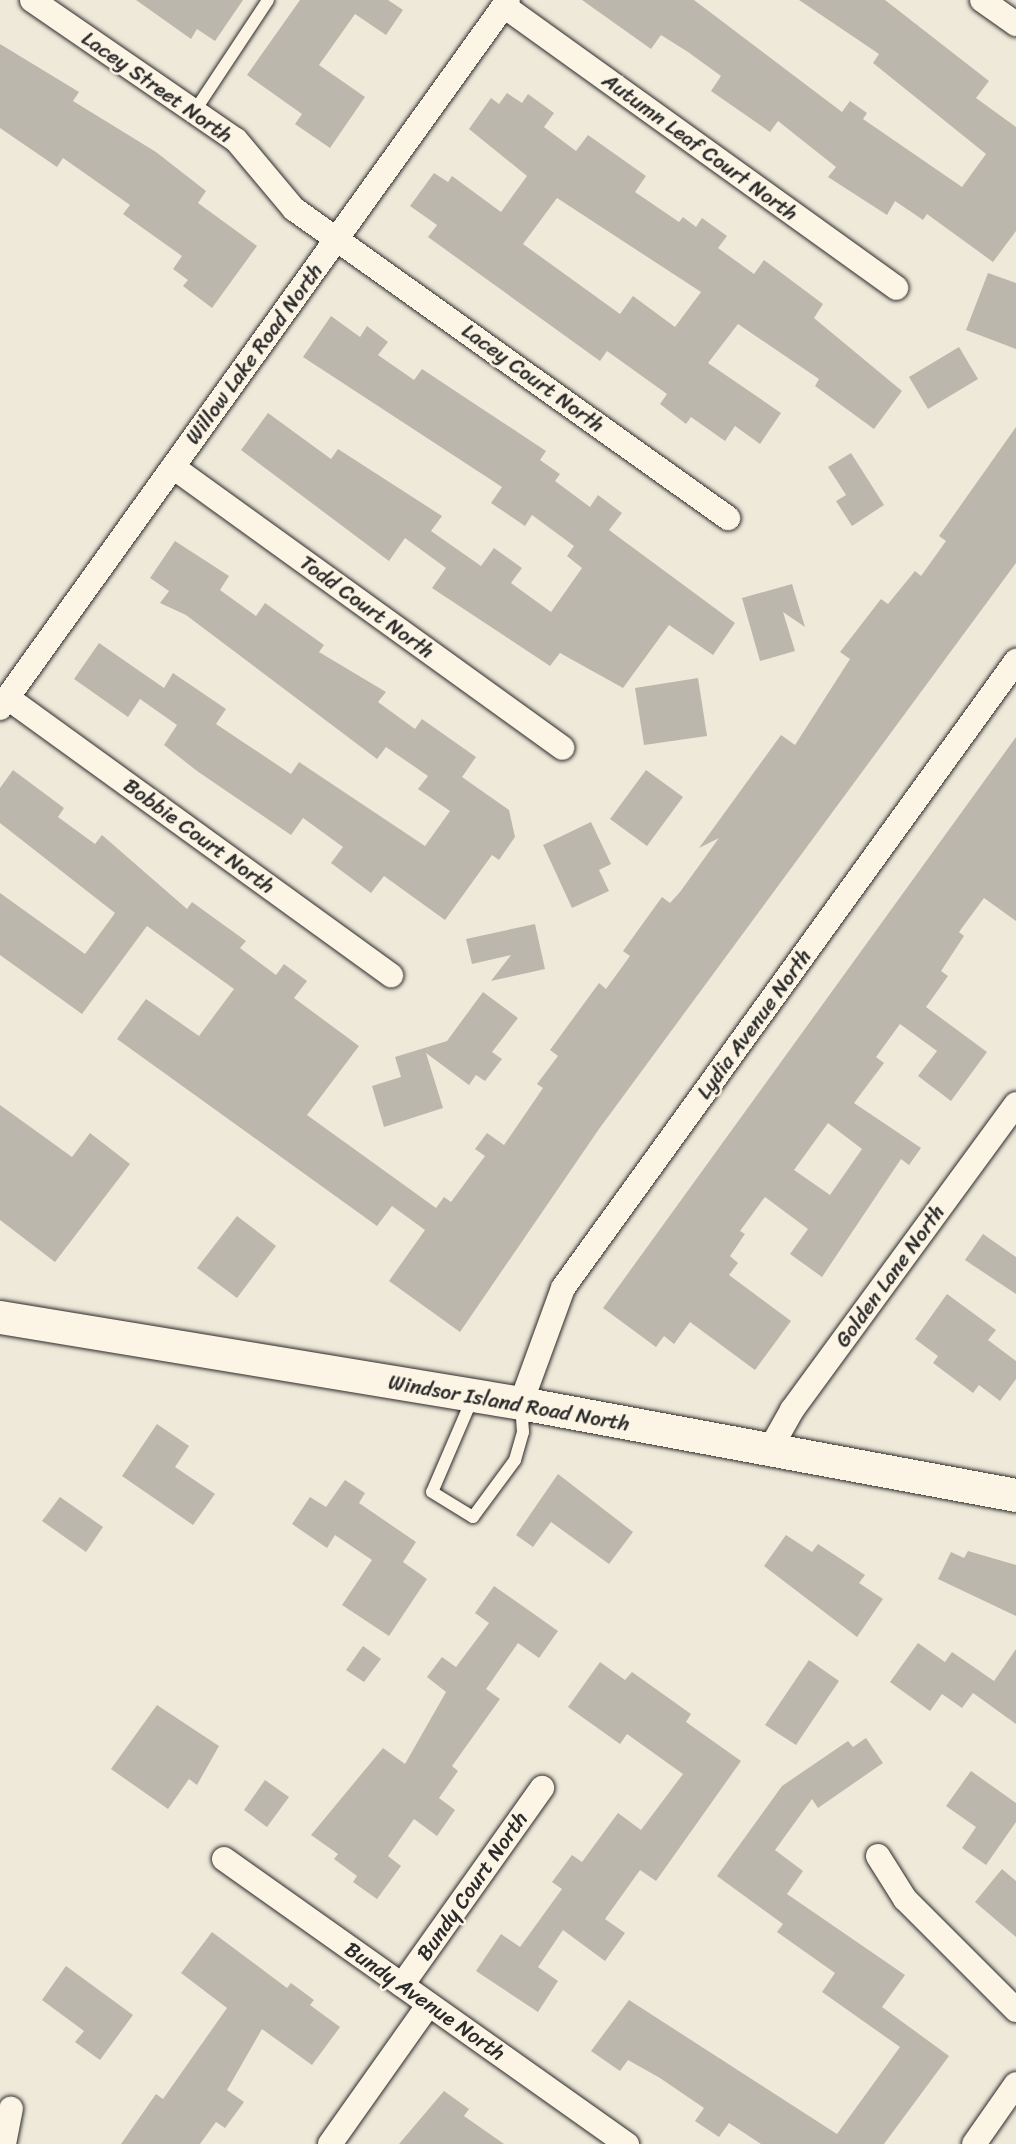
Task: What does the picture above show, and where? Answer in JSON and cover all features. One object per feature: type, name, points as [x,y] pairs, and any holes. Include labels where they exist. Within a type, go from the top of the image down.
[{"type":"street","name":"Lacey Street North","points":[[32,0],[236,140],[295,209],[337,238]]},
{"type":"street","points":[[982,0],[1016,24]]},
{"type":"street","name":"Willow Lake Road North","points":[[4,703],[506,3]]},
{"type":"street","name":"Autumn Leaf Court North","points":[[506,3],[895,288]]},
{"type":"street","name":"Lacey Court North","points":[[337,238],[728,518]]},
{"type":"street","name":"Todd Court North","points":[[173,467],[562,748]]},
{"type":"street","name":"Lydia Avenue North","points":[[521,1403],[563,1288],[1016,661]]},
{"type":"street","name":"Bobbie Court North","points":[[4,703],[391,975]]},
{"type":"street","name":"Golden Lane North","points":[[768,1451],[792,1410],[1016,1104]]},
{"type":"street","name":"Windsor Island Road North","points":[[0,1317],[521,1403],[1016,1495]]},
{"type":"street","name":"Bundy Court North","points":[[402,1985],[542,1788]]},
{"type":"street","points":[[878,1856],[905,1899],[1016,2010]]},
{"type":"street","name":"Bundy Avenue North","points":[[224,1859],[627,2144]]},
{"type":"street","points":[[330,2144],[429,2004]]},
{"type":"street","points":[[974,2144],[1016,2084]]},
{"type":"street","points":[[4,2144],[11,2109]]},
{"type":"lane","points":[[194,112],[268,0]]},
{"type":"lane","points":[[473,1395],[432,1492],[473,1517],[514,1460],[523,1432],[521,1403]]},
{"type":"building","points":[[136,0],[243,0],[215,41],[197,29],[191,39]]},
{"type":"building","points":[[300,0],[388,0],[403,10],[386,35],[355,14],[319,65],[365,97],[330,148],[295,124],[302,114],[247,75]]},
{"type":"building","points":[[582,0],[694,0],[842,112],[850,101],[867,113],[863,119],[962,187],[986,154],[873,63],[879,54],[799,0],[885,0],[989,81],[976,98],[1016,127],[1016,231],[993,262],[927,214],[923,220],[895,201],[887,215],[828,177],[836,167],[778,121],[770,132],[711,91],[721,76],[688,52],[661,35],[651,49]]},
{"type":"building","points":[[0,44],[79,92],[73,101],[156,152],[206,191],[198,203],[257,246],[212,308],[183,286],[188,280],[173,269],[182,256],[123,214],[130,205],[63,158],[57,167],[0,128]]},
{"type":"building","points":[[507,93],[522,103],[528,94],[554,113],[544,127],[576,151],[588,135],[646,176],[635,192],[679,222],[683,217],[696,227],[702,218],[727,236],[718,248],[754,274],[764,260],[823,304],[814,318],[902,391],[874,429],[815,386],[819,379],[738,324],[708,363],[781,413],[760,444],[735,426],[725,441],[691,417],[686,424],[660,404],[667,394],[607,351],[600,361],[428,237],[437,225],[410,206],[434,173],[448,182],[452,176],[501,212],[527,176],[469,129],[491,98],[499,104]],"holes":[[[557,198],[701,292],[675,327],[633,296],[620,314],[523,244]]]},
{"type":"building","points":[[988,273],[1016,283],[1016,349],[966,330]]},
{"type":"building","points":[[331,316],[360,337],[367,326],[388,342],[378,355],[414,380],[422,369],[546,451],[540,460],[560,474],[555,481],[590,507],[598,495],[622,513],[609,530],[735,623],[713,655],[669,625],[623,688],[560,653],[550,666],[432,588],[446,568],[405,538],[389,561],[241,450],[268,413],[331,459],[338,449],[442,516],[431,531],[481,566],[494,548],[522,568],[511,583],[551,612],[582,568],[567,556],[574,546],[532,515],[525,526],[491,503],[502,487],[303,357]]},
{"type":"building","points":[[959,347],[978,379],[928,409],[909,377]]},
{"type":"building","points":[[1016,427],[1016,563],[599,1129],[460,1332],[389,1281],[425,1230],[392,1206],[377,1226],[117,1039],[146,999],[199,1036],[234,989],[147,926],[82,1014],[0,955],[0,893],[85,954],[115,913],[0,823],[0,788],[13,770],[64,808],[58,817],[95,844],[102,835],[187,909],[192,902],[246,941],[240,948],[276,975],[284,964],[307,981],[294,998],[359,1046],[307,1115],[436,1208],[444,1197],[451,1202],[485,1156],[475,1149],[487,1133],[504,1145],[543,1088],[537,1084],[558,1056],[550,1050],[599,983],[606,989],[630,956],[623,951],[662,897],[670,903],[680,892],[719,838],[699,848],[781,735],[795,745],[850,659],[840,652],[881,599],[888,604],[915,571],[921,576],[946,541],[939,536]]},
{"type":"building","points":[[851,453],[884,505],[852,526],[836,501],[846,495],[828,467]]},
{"type":"building","points":[[175,541],[229,576],[220,590],[256,616],[265,603],[324,645],[319,652],[386,692],[378,702],[415,729],[422,719],[476,757],[462,777],[509,810],[515,837],[499,860],[492,855],[445,920],[384,876],[371,893],[331,863],[343,847],[303,818],[291,835],[197,771],[164,745],[177,725],[140,699],[128,717],[74,679],[99,643],[164,688],[173,673],[226,709],[216,724],[291,774],[299,762],[425,846],[450,811],[418,789],[428,776],[386,747],[377,759],[186,615],[160,603],[169,591],[150,578]]},
{"type":"building","points":[[792,584],[805,627],[783,612],[795,651],[760,661],[742,598]]},
{"type":"building","points":[[698,678],[707,736],[644,745],[635,688]]},
{"type":"building","points":[[1016,737],[1016,921],[984,898],[959,932],[964,936],[941,971],[948,976],[926,1007],[987,1052],[951,1101],[918,1076],[937,1051],[900,1024],[876,1057],[884,1063],[854,1103],[921,1148],[909,1165],[901,1159],[822,1277],[790,1254],[808,1229],[765,1197],[740,1231],[745,1234],[730,1256],[738,1263],[729,1275],[791,1321],[755,1370],[690,1322],[674,1344],[664,1336],[656,1347],[603,1308]],"holes":[[[828,1123],[862,1149],[830,1195],[794,1170]]]},
{"type":"building","points":[[646,770],[683,797],[647,846],[610,819]]},
{"type":"building","points":[[591,822],[611,864],[599,870],[609,891],[572,908],[543,845]]},
{"type":"building","points":[[535,924],[545,969],[491,981],[511,955],[472,964],[466,939]]},
{"type":"building","points":[[483,992],[518,1018],[492,1052],[502,1059],[485,1081],[476,1075],[469,1085],[426,1053],[443,1108],[384,1127],[372,1086],[401,1077],[395,1057],[447,1041]]},
{"type":"building","points":[[0,1105],[72,1157],[90,1133],[130,1164],[55,1262],[0,1220]]},
{"type":"building","points":[[237,1216],[276,1246],[237,1298],[197,1268]]},
{"type":"building","points":[[983,1234],[1016,1257],[1016,1294],[965,1260]]},
{"type":"building","points":[[947,1294],[996,1330],[988,1340],[1016,1361],[1016,1379],[1000,1401],[979,1385],[973,1393],[933,1363],[938,1356],[915,1339]]},
{"type":"building","points":[[157,1424],[189,1446],[175,1467],[215,1494],[193,1525],[122,1476]]},
{"type":"building","points":[[558,1474],[633,1532],[609,1564],[551,1522],[533,1547],[516,1535]]},
{"type":"building","points":[[345,1480],[365,1493],[359,1503],[416,1542],[403,1562],[427,1579],[389,1636],[342,1605],[372,1560],[335,1535],[327,1548],[292,1524],[310,1497],[326,1507]]},
{"type":"building","points":[[60,1497],[103,1527],[86,1552],[42,1521]]},
{"type":"building","points":[[786,1535],[812,1552],[818,1544],[865,1575],[859,1583],[883,1599],[857,1637],[764,1566]]},
{"type":"building","points":[[968,1551],[1016,1565],[1016,1616],[938,1579],[951,1552],[964,1558]]},
{"type":"building","points":[[494,1586],[558,1631],[539,1658],[518,1643],[486,1689],[500,1699],[452,1766],[458,1771],[439,1798],[455,1810],[437,1836],[414,1819],[388,1856],[401,1866],[377,1899],[353,1882],[357,1876],[334,1859],[338,1854],[311,1835],[383,1748],[405,1764],[446,1692],[427,1677],[442,1657],[456,1667],[489,1623],[475,1613]]},
{"type":"building","points":[[918,1643],[945,1662],[952,1652],[994,1681],[1016,1649],[1016,1724],[973,1693],[962,1708],[942,1694],[930,1711],[890,1682]]},
{"type":"building","points":[[363,1646],[381,1659],[364,1682],[346,1670]]},
{"type":"building","points":[[809,1660],[839,1681],[796,1745],[765,1725]]},
{"type":"building","points":[[600,1662],[625,1680],[632,1672],[691,1714],[686,1722],[741,1761],[656,1881],[640,1870],[605,1919],[625,1933],[605,1961],[563,1930],[538,1967],[558,1981],[538,2012],[476,1971],[501,1934],[520,1947],[562,1889],[552,1882],[572,1855],[582,1862],[618,1813],[641,1830],[683,1774],[627,1734],[620,1744],[568,1707]]},
{"type":"building","points":[[157,1705],[219,1746],[197,1785],[189,1779],[168,1809],[111,1769]]},
{"type":"building","points":[[866,1738],[883,1763],[818,1808],[812,1799],[775,1850],[803,1871],[787,1894],[905,1975],[882,2007],[949,2056],[884,2144],[761,2144],[729,2123],[719,2137],[695,2121],[704,2108],[660,2078],[628,2060],[620,2071],[591,2051],[629,2000],[837,2134],[900,2047],[822,1992],[835,1973],[777,1932],[783,1924],[717,1876],[782,1786],[848,1741],[853,1747]]},
{"type":"building","points":[[971,1771],[1016,1803],[1016,1822],[986,1865],[962,1848],[976,1827],[946,1806]]},
{"type":"building","points":[[265,1780],[289,1797],[267,1827],[244,1810]]},
{"type":"building","points":[[1002,1869],[1016,1881],[1016,1937],[975,1902]]},
{"type":"building","points":[[212,1932],[287,1988],[291,1983],[314,2000],[310,2005],[340,2027],[312,2065],[262,2029],[227,2090],[244,2102],[225,2128],[216,2122],[200,2144],[121,2144],[156,2094],[163,2099],[227,2008],[181,1973]]},
{"type":"building","points":[[66,1966],[133,2015],[100,2060],[75,2042],[84,2031],[42,2000]]},
{"type":"building","points":[[444,2091],[469,2109],[464,2116],[504,2144],[399,2144]]}]
